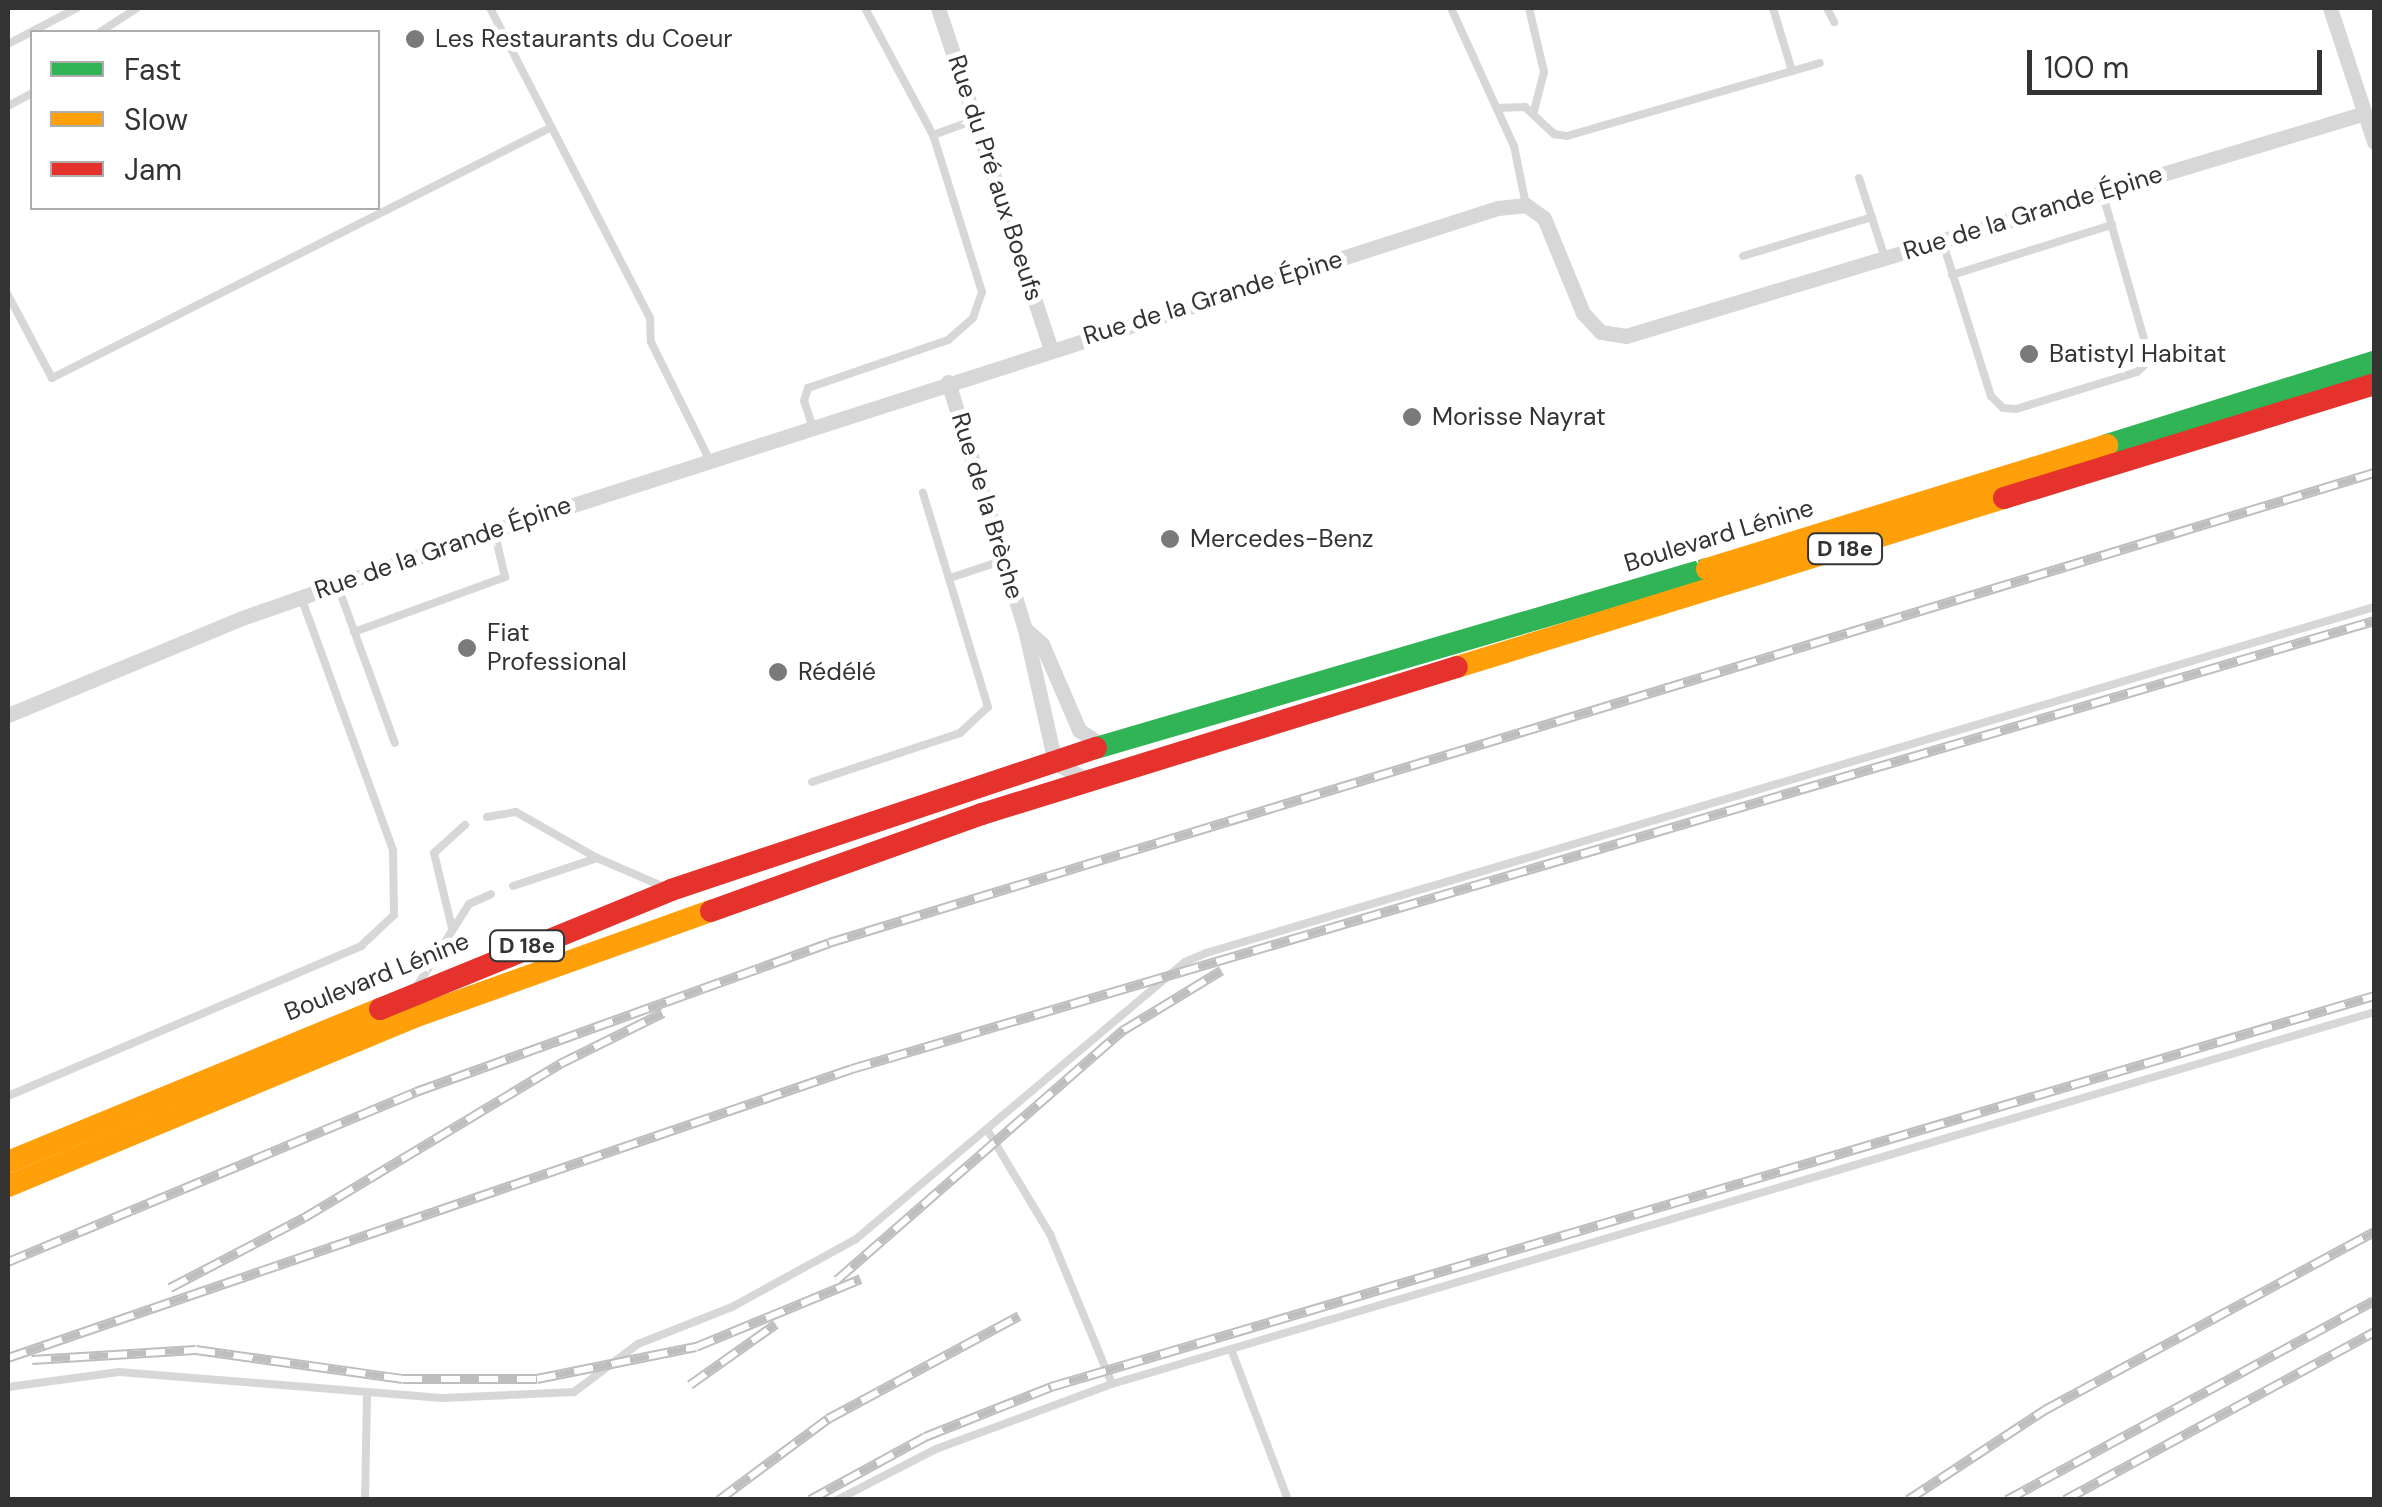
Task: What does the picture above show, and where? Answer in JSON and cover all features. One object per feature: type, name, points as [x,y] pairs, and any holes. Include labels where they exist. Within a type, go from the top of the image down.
[{"type":"main road","name":"Boulevard Lénine","points":[[8,1162],[414,990],[671,890],[1068,762],[1103,746],[1694,573],[2374,362]]},
{"type":"main road","name":"Boulevard Lénine","points":[[8,1186],[400,1023],[733,899],[1048,793],[2374,384]]},
{"type":"street","name":"Rue du Pré aux Boeufs","points":[[938,8],[1051,349]]},
{"type":"street","points":[[2330,8],[2373,134]]},
{"type":"street","name":"Rue de la Grande Épine","points":[[8,716],[300,597],[494,530],[1498,208],[1526,205],[1553,231],[1583,314],[1613,337],[2364,113]]},
{"type":"street","name":"Rue de la Brèche","points":[[948,382],[1068,762]]},
{"type":"street","name":"Rue de la Brèche","points":[[1026,629],[1042,644],[1080,730]]},
{"type":"street","points":[[1100,780],[1068,762],[1080,730],[1103,746]]},
{"type":"street","name":"Boulevard Lénine","points":[[1048,793],[1068,762]]},
{"type":"lane","points":[[34,30],[76,8]]},
{"type":"lane","points":[[103,30],[136,8]]},
{"type":"lane","points":[[490,8],[650,318],[652,342],[709,458]]},
{"type":"lane","points":[[812,425],[804,400],[808,388],[948,340],[979,308],[977,260],[933,135],[865,8]]},
{"type":"lane","points":[[1451,8],[1498,108],[1520,166],[1526,205]]},
{"type":"lane","points":[[1529,8],[1544,72],[1534,111]]},
{"type":"lane","points":[[1773,8],[1792,71]]},
{"type":"lane","points":[[1827,8],[1834,22]]},
{"type":"lane","points":[[1498,108],[1534,111],[1554,134],[1567,136],[1820,63]]},
{"type":"lane","points":[[933,135],[976,120]]},
{"type":"lane","points":[[8,295],[52,378],[552,127]]},
{"type":"lane","points":[[1859,178],[1885,258]]},
{"type":"lane","points":[[1942,240],[1991,396],[2002,408],[2136,372],[2151,355],[2102,192]]},
{"type":"lane","points":[[1743,256],[1872,217]]},
{"type":"lane","points":[[1952,275],[2112,226]]},
{"type":"lane","points":[[812,782],[960,733],[984,714],[988,697],[924,493]]},
{"type":"lane","points":[[354,632],[505,577],[494,530]]},
{"type":"lane","points":[[950,578],[1004,560]]},
{"type":"lane","points":[[337,584],[394,742]]},
{"type":"lane","points":[[8,1096],[362,946],[394,915],[392,850],[300,597]]},
{"type":"lane","points":[[8,1387],[120,1372],[498,1399],[590,1386],[638,1344],[774,1286],[856,1239],[1185,962],[2374,607]]},
{"type":"lane","points":[[487,817],[516,812],[597,858],[671,890]]},
{"type":"lane","points":[[452,929],[434,853],[465,826]]},
{"type":"lane","points":[[513,886],[597,858]]},
{"type":"lane","points":[[414,990],[469,904],[491,894]]},
{"type":"lane","points":[[837,1500],[936,1448],[1112,1384],[2374,1012]]},
{"type":"lane","points":[[988,1131],[1050,1234],[1112,1384]]},
{"type":"lane","points":[[1230,1349],[1288,1500]]},
{"type":"lane","points":[[365,1500],[368,1392]]},
{"type":"railway","points":[[8,1262],[416,1092],[829,943],[2374,473]]},
{"type":"railway","points":[[8,1358],[852,1069],[2374,621]]},
{"type":"railway","points":[[837,1280],[1124,1030],[1221,971]]},
{"type":"railway","points":[[810,1500],[925,1437],[1051,1387],[2374,996]]},
{"type":"railway","points":[[170,1288],[304,1218],[560,1064],[663,1013]]},
{"type":"railway","points":[[1908,1500],[2045,1410],[2374,1232]]},
{"type":"railway","points":[[32,1360],[196,1350],[403,1379],[537,1379],[696,1347],[861,1279]]},
{"type":"railway","points":[[2007,1500],[2374,1301]]},
{"type":"railway","points":[[719,1500],[828,1419],[1019,1316]]},
{"type":"railway","points":[[690,1385],[776,1324]]},
{"type":"railway","points":[[2065,1500],[2374,1332]]},
{"type":"traffic: fast","points":[[2107,445],[2374,362]]},
{"type":"traffic: fast","points":[[1096,748],[1707,569]]},
{"type":"traffic: slow","points":[[1707,569],[2107,445]]},
{"type":"traffic: slow","points":[[1457,667],[2004,498]]},
{"type":"traffic: slow","points":[[8,1186],[417,1016],[711,911]]},
{"type":"traffic: slow","points":[[8,1162],[380,1009]]},
{"type":"traffic: jam","points":[[2004,498],[2374,384]]},
{"type":"traffic: jam","points":[[711,911],[982,814],[1457,667]]},
{"type":"traffic: jam","points":[[380,1009],[671,890],[1096,748]]},
{"type":"place","name":"Les Restaurants du Coeur","points":[[415,39]]},
{"type":"place","name":"Batistyl Habitat","points":[[2029,354]]},
{"type":"place","name":"Morisse Nayrat","points":[[1412,417]]},
{"type":"place","name":"Mercedes-Benz","points":[[1170,539]]},
{"type":"place","name":"Fiat Professional","points":[[467,648]]},
{"type":"place","name":"Rédélé","points":[[778,672]]}]
